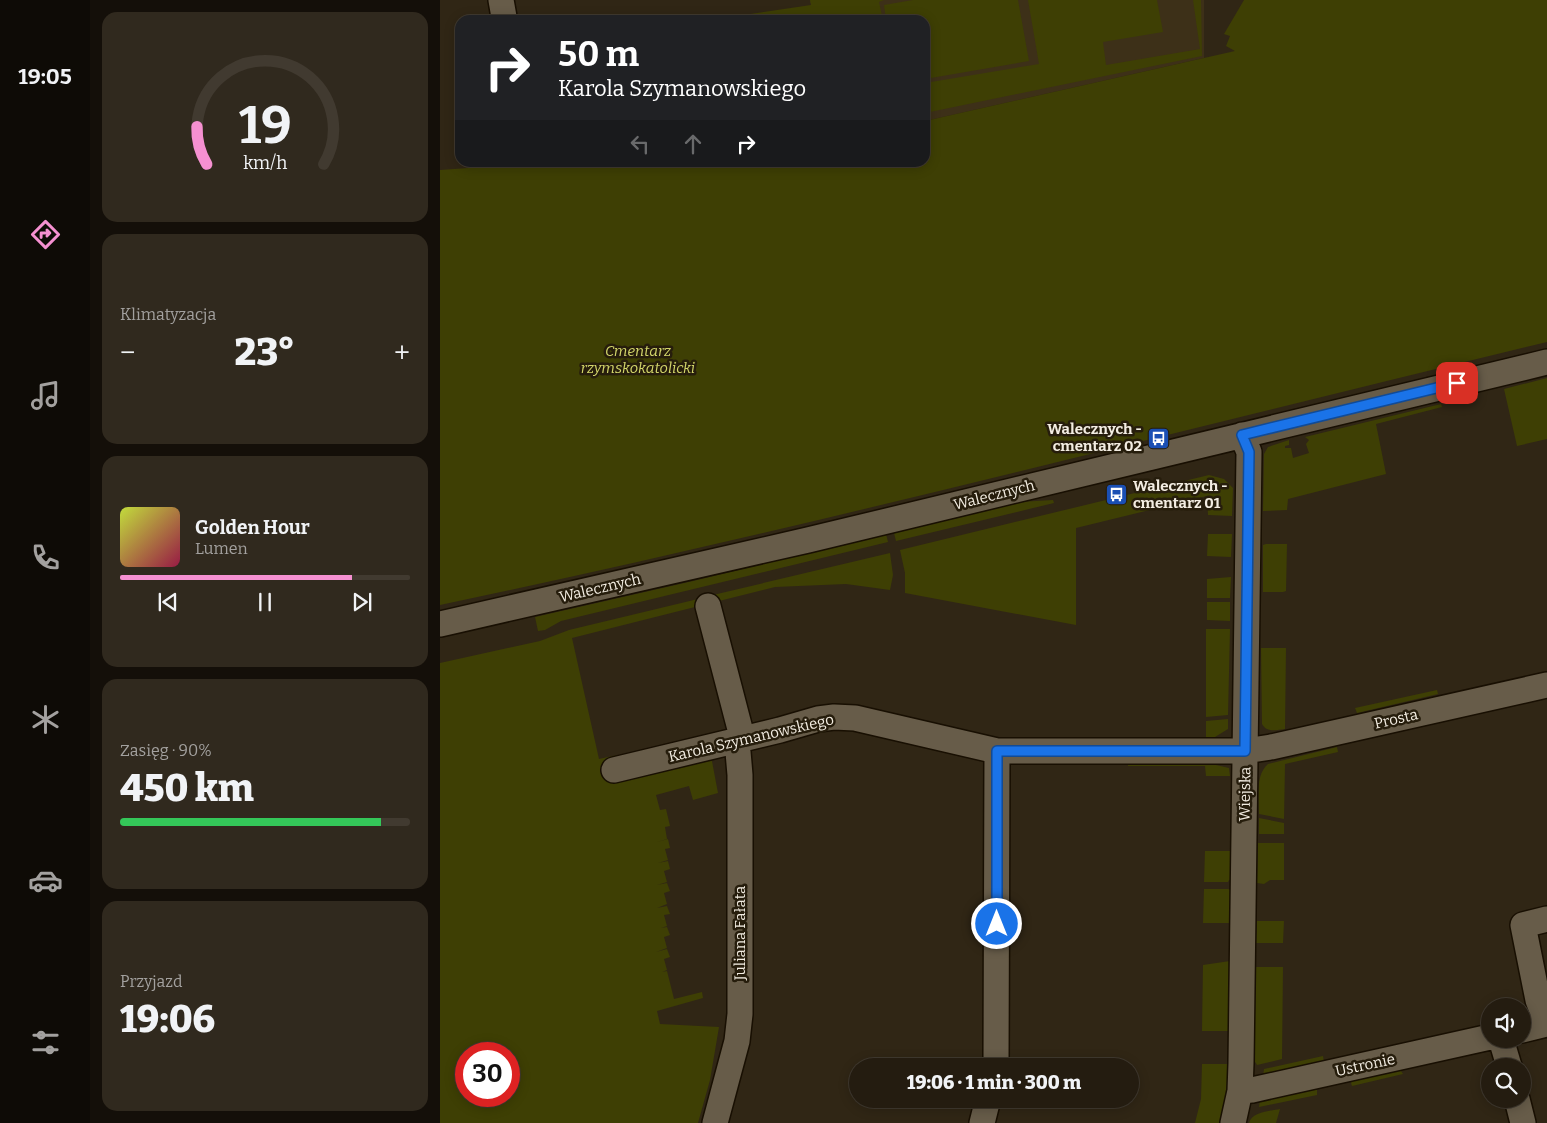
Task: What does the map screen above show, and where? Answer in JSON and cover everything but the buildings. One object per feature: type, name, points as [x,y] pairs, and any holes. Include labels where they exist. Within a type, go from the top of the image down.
[{"type":"street","name":"Walecznych","points":[[440,624],[808,540],[1547,362]]},
{"type":"street","name":"Wiejska","points":[[1233,1123],[1240,1091],[1249,452],[1242,435]]},
{"type":"street","name":"Juliana Fałata","points":[[708,606],[739,734],[740,775],[740,1014],[738,1041],[715,1123]]},
{"type":"street","name":"Prosta","points":[[1245,751],[1271,747],[1547,685]]},
{"type":"street","name":"Karola Szymanowskiego","points":[[614,770],[739,734],[834,717],[855,718],[997,751],[1245,751]]},
{"type":"street","points":[[996,1058],[997,751]]},
{"type":"street","points":[[1531,1028],[1547,1024],[1538,1000],[1523,925],[1547,919]]},
{"type":"street","name":"Ustronie","points":[[1240,1091],[1481,1039]]},
{"type":"street","points":[[982,1123],[986,1108]]},
{"type":"street","points":[[1519,1108],[1523,1123]]},
{"type":"shaded area","points":[[810,0],[1204,0],[1204,58],[930,120],[930,15],[813,15]]},
{"type":"green space","points":[[810,0],[884,0],[879,2],[882,15],[744,15],[811,5]]},
{"type":"green space","points":[[913,0],[1018,0],[1029,61],[930,78],[930,15],[885,15],[884,5]]},
{"type":"green space","points":[[1028,0],[1157,0],[1163,32],[1103,42],[1106,65],[1200,49],[1193,0],[1201,0],[1202,56],[930,112],[930,82],[1039,64]]},
{"type":"green space","name":"Cmentarz rzymskokatolicki","points":[[1244,0],[1547,0],[1547,342],[718,544],[440,605],[440,170],[482,167],[930,167],[930,120],[1235,51],[1226,46],[1230,36],[1224,34]]},
{"type":"green space","points":[[1547,378],[1547,439],[1517,446],[1504,389]]},
{"type":"green space","points":[[1441,404],[1442,407],[1376,424],[1386,474],[1288,499],[1287,510],[1263,511],[1264,454],[1268,447],[1289,440],[1289,445],[1285,446],[1285,448],[1291,448],[1293,458],[1309,453],[1306,444],[1309,440],[1305,437]]},
{"type":"green space","points":[[1209,475],[1224,479],[1233,488],[1232,516],[1208,515],[1207,496],[1076,528],[1076,625],[905,593],[905,573],[900,550]]},
{"type":"green space","points":[[1053,500],[1054,503],[896,541],[894,533],[1019,502]]},
{"type":"green space","points":[[886,534],[888,542],[561,621],[545,630],[538,631],[535,617]]},
{"type":"green space","points":[[1208,534],[1232,534],[1231,557],[1207,556]]},
{"type":"green space","points":[[1287,544],[1286,591],[1263,592],[1263,545]]},
{"type":"green space","points":[[890,553],[893,575],[890,590],[846,584],[775,587],[715,602],[713,595]]},
{"type":"green space","points":[[1231,577],[1230,598],[1207,598],[1207,579]]},
{"type":"green space","points":[[698,599],[699,606],[572,638],[599,759],[617,755],[606,759],[611,781],[711,756],[718,793],[693,800],[689,786],[656,795],[660,810],[666,809],[670,826],[665,827],[667,839],[657,842],[668,839],[670,848],[665,849],[668,860],[658,863],[668,861],[670,869],[664,871],[667,882],[657,885],[667,883],[670,891],[664,893],[667,904],[657,908],[667,906],[670,914],[664,915],[667,926],[661,928],[667,927],[670,935],[664,937],[667,948],[656,952],[667,949],[670,957],[664,959],[667,970],[662,972],[667,971],[674,999],[702,992],[703,998],[657,1011],[660,1024],[719,1027],[710,1080],[698,1123],[440,1123],[440,663],[540,641],[569,630]]},
{"type":"green space","points":[[1207,602],[1230,602],[1230,621],[1207,620]]},
{"type":"green space","points":[[1206,629],[1230,629],[1228,715],[1206,717]]},
{"type":"green space","points":[[1261,648],[1286,648],[1285,729],[1269,730],[1262,724]]},
{"type":"green space","points":[[1437,690],[1438,694],[1357,713],[1355,708]]},
{"type":"green space","points":[[1228,719],[1228,729],[1215,737],[1206,737],[1206,721]]},
{"type":"green space","points":[[1337,747],[1338,752],[1285,764],[1284,819],[1259,814],[1259,780],[1268,764]]},
{"type":"green space","points":[[1128,764],[1216,765],[1229,768],[1230,776],[1206,776],[1205,766],[1128,766]]},
{"type":"green space","points":[[1259,818],[1284,823],[1284,834],[1259,834]]},
{"type":"green space","points":[[1258,843],[1284,843],[1284,880],[1270,880],[1264,884],[1257,883]]},
{"type":"green space","points":[[1205,851],[1232,851],[1232,879],[1228,882],[1204,882]]},
{"type":"green space","points":[[1204,889],[1231,890],[1231,923],[1203,923]]},
{"type":"green space","points":[[1257,921],[1284,921],[1283,943],[1256,943]]},
{"type":"green space","points":[[1230,961],[1229,1031],[1202,1031],[1203,965]]},
{"type":"green space","points":[[1256,967],[1283,967],[1282,1059],[1257,1065],[1254,1060]]},
{"type":"green space","points":[[1323,1056],[1324,1062],[1263,1077],[1264,1069]]},
{"type":"green space","points":[[1202,1064],[1228,1064],[1226,1106],[1223,1123],[1195,1123],[1201,1099]]},
{"type":"green space","points":[[1397,1069],[1403,1074],[1352,1086],[1351,1083],[1354,1079]]},
{"type":"green space","points":[[1313,1088],[1317,1090],[1317,1095],[1259,1107],[1260,1100]]},
{"type":"green space","points":[[1280,1109],[1276,1123],[1249,1123],[1257,1114]]},
{"type":"place","name":"Walecznych - cmentarz 02","points":[[1158,438]]},
{"type":"place","name":"Walecznych - cmentarz 01","points":[[1117,495]]},
{"type":"route","points":[[997,924],[997,751],[1245,751],[1249,452],[1242,435],[1457,383]]}]
